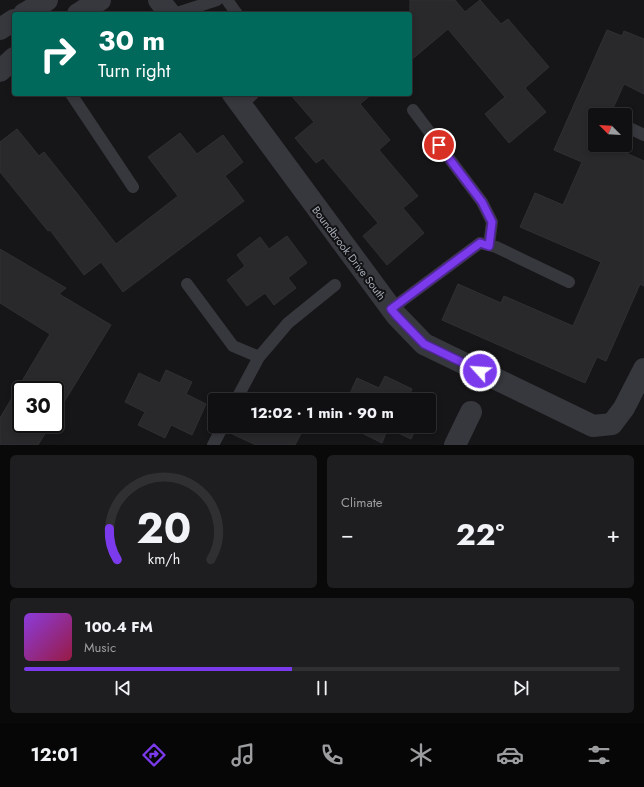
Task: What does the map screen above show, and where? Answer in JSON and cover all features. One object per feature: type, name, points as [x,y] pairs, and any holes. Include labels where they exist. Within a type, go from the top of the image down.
[{"type":"street","points":[[27,12],[47,0]]},
{"type":"street","points":[[81,12],[100,0]]},
{"type":"street","points":[[159,0],[168,12]]},
{"type":"street","points":[[0,29],[12,21]]},
{"type":"street","name":"Boundbrook Drive South","points":[[242,98],[281,160],[391,309],[424,344],[593,426],[612,424],[624,408],[644,369]]},
{"type":"street","points":[[455,445],[471,412]]},
{"type":"lane","points":[[180,12],[217,0]]},
{"type":"lane","points":[[227,0],[236,12]]},
{"type":"lane","points":[[72,96],[133,186]]},
{"type":"lane","points":[[413,110],[482,202],[492,222],[489,246]]},
{"type":"lane","points":[[632,129],[644,135]]},
{"type":"lane","points":[[391,309],[480,243],[496,247],[570,282]]},
{"type":"lane","points":[[187,284],[233,346],[259,357]]},
{"type":"lane","points":[[240,393],[259,357],[288,323],[335,286]]},
{"type":"lane","points":[[213,445],[219,433]]},
{"type":"building","points":[[410,0],[455,0],[465,12],[480,0],[501,24],[508,19],[549,67],[525,88],[546,112],[509,143],[485,114],[505,97],[448,29],[412,59],[412,12],[410,12]]},
{"type":"building","points":[[607,30],[622,36],[624,31],[644,39],[644,94],[624,84],[613,108],[588,108],[588,152],[624,152],[644,161],[644,286],[640,284],[606,361],[597,357],[585,383],[442,320],[458,284],[501,303],[504,296],[573,326],[601,262],[520,227],[535,193],[563,205],[582,162],[554,150]]},
{"type":"building","points":[[292,96],[370,96],[360,104],[390,140],[379,150],[418,196],[403,208],[424,233],[387,265],[363,236],[378,223],[323,158],[316,163],[295,138],[314,122]]},
{"type":"building","points":[[17,129],[39,156],[44,152],[116,244],[178,196],[148,157],[180,133],[197,154],[223,135],[243,162],[225,176],[244,201],[123,292],[101,262],[84,275],[50,230],[48,231],[0,172],[0,142]]},
{"type":"building","points":[[287,236],[307,263],[288,278],[296,288],[274,305],[265,293],[247,306],[227,280],[245,266],[237,255],[260,237],[269,249]]},
{"type":"building","points":[[0,249],[66,288],[59,294],[111,325],[64,402],[64,381],[22,381],[50,334],[0,303]]},
{"type":"building","points":[[166,370],[192,382],[186,394],[206,404],[192,435],[171,425],[165,438],[138,425],[145,412],[125,402],[139,373],[160,383]]},
{"type":"building","points":[[385,376],[412,389],[410,393],[350,393],[357,378],[379,388]]},
{"type":"building","points":[[12,398],[12,433],[45,433],[38,445],[0,445],[0,418]]},
{"type":"building","points":[[230,433],[301,433],[295,445],[256,445]]},
{"type":"building","points":[[362,433],[386,433],[382,443]]},
{"type":"building","points":[[398,433],[414,433],[411,439]]},
{"type":"route","points":[[439,145],[482,202],[492,222],[489,246],[480,243],[391,309],[424,344],[480,371]]}]
